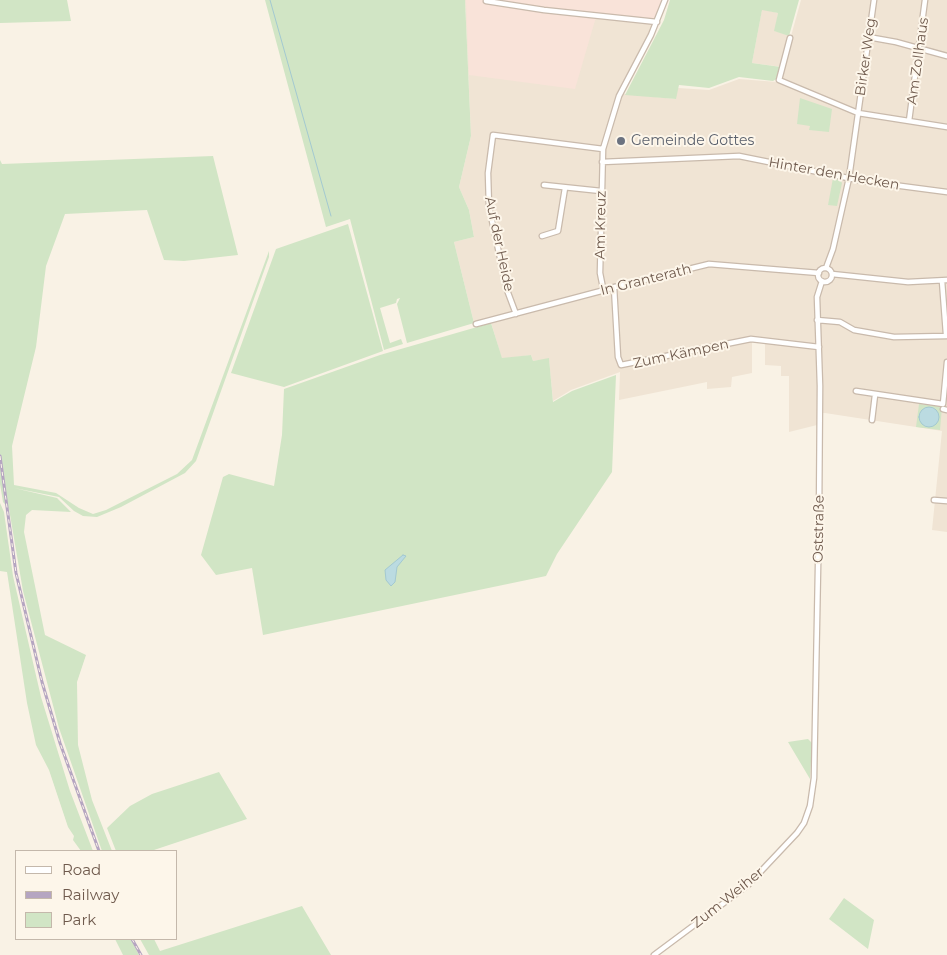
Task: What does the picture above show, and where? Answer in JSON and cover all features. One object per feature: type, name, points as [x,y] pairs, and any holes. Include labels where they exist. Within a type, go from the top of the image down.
[{"type":"street","name":"Am Kreuz","points":[[603,288],[600,273],[603,149],[619,96],[657,22],[665,0]]},
{"type":"street","name":"Birker Weg","points":[[826,268],[833,249],[849,178],[874,0]]},
{"type":"street","name":"Am Zollhaus","points":[[909,121],[925,0]]},
{"type":"street","points":[[486,1],[544,10],[657,22]]},
{"type":"street","points":[[868,37],[920,47],[947,56]]},
{"type":"street","name":"Birker Weg","points":[[790,38],[779,80],[858,113]]},
{"type":"street","points":[[858,113],[947,127]]},
{"type":"street","name":"Auf der Heide","points":[[516,314],[507,290],[488,206],[488,173],[493,135],[603,149]]},
{"type":"street","name":"Hinter den Hecken","points":[[602,162],[739,156],[849,178],[947,192]]},
{"type":"street","points":[[544,185],[601,191]]},
{"type":"street","points":[[542,236],[558,231],[565,188]]},
{"type":"street","name":"In Granterath","points":[[476,324],[601,291],[603,288],[607,289],[709,264],[819,274]]},
{"type":"street","points":[[817,320],[840,322],[854,330],[894,337],[947,335],[944,280],[908,282],[832,274],[826,268],[819,274],[822,281],[830,281],[832,274]]},
{"type":"street","name":"Oststraße","points":[[814,778],[820,516],[817,296],[822,281]]},
{"type":"street","name":"Zum Kämpen","points":[[614,287],[618,357],[621,365],[751,340],[819,347]]},
{"type":"street","points":[[856,391],[943,404],[947,362]]},
{"type":"street","points":[[872,420],[876,395]]},
{"type":"street","points":[[934,500],[947,502]]},
{"type":"street","name":"Zum Weiher","points":[[654,955],[748,885],[775,858],[804,823],[810,806],[814,778]]},
{"type":"shaded area","points":[[465,0],[663,0],[657,17],[617,93],[675,99],[678,88],[709,90],[739,79],[777,82],[782,67],[752,63],[762,9],[778,13],[775,31],[791,36],[801,0],[947,0],[947,532],[932,530],[942,431],[825,413],[818,414],[817,425],[789,432],[789,376],[781,376],[781,366],[765,365],[765,343],[752,342],[752,373],[732,377],[731,387],[707,389],[707,382],[619,400],[620,372],[571,390],[553,401],[549,359],[533,361],[531,355],[502,359],[490,319],[474,323],[454,242],[474,237],[469,210],[459,187],[471,136]]},
{"type":"shaded area","points":[[466,0],[663,0],[653,23],[596,17],[575,89],[469,75]]},
{"type":"green space","points":[[0,0],[67,0],[71,21],[0,23]]},
{"type":"green space","points":[[265,0],[465,0],[471,136],[459,187],[469,210],[474,237],[454,242],[474,323],[407,343],[397,304],[400,298],[397,299],[396,303],[380,308],[390,343],[401,339],[403,344],[384,350],[350,219],[326,227]]},
{"type":"green space","points":[[670,0],[799,0],[789,36],[774,31],[778,13],[762,10],[752,63],[781,67],[778,78],[773,81],[739,77],[709,88],[679,85],[676,99],[625,95],[664,20]]},
{"type":"green space","points":[[800,98],[832,109],[829,132],[809,130],[810,126],[797,124]]},
{"type":"green space","points":[[213,156],[238,255],[184,261],[164,260],[147,210],[65,214],[46,266],[36,347],[12,446],[14,485],[56,493],[79,508],[93,514],[106,510],[177,474],[192,460],[269,251],[269,257],[196,461],[185,473],[121,507],[97,517],[83,516],[74,511],[59,497],[14,488],[57,498],[71,512],[32,510],[26,515],[24,532],[45,635],[86,655],[77,682],[78,745],[92,800],[112,850],[102,850],[59,728],[23,591],[9,509],[3,502],[0,484],[0,160],[2,164]]},
{"type":"green space","points":[[833,178],[840,180],[842,183],[837,206],[828,205]]},
{"type":"green space","points":[[348,224],[383,351],[284,387],[231,373],[276,249]]},
{"type":"green space","points":[[491,323],[502,358],[531,355],[533,361],[549,358],[553,402],[572,391],[616,375],[612,472],[557,554],[546,576],[263,635],[252,568],[216,575],[201,555],[223,477],[229,474],[274,486],[282,435],[284,389],[380,355]]},
{"type":"green space","points":[[919,404],[942,407],[940,430],[916,427]]},
{"type":"green space","points":[[0,503],[4,512],[13,576],[41,697],[70,791],[93,850],[80,850],[73,840],[74,836],[68,827],[49,770],[36,745],[27,703],[7,572],[0,571]]},
{"type":"green space","points":[[808,739],[812,743],[810,779],[788,742]]},
{"type":"green space","points":[[219,772],[247,819],[154,850],[116,850],[107,828],[130,806],[152,794]]},
{"type":"green space","points":[[844,898],[874,920],[868,949],[829,919]]},
{"type":"green space","points":[[302,906],[331,955],[149,955],[141,940],[154,940],[160,951]]},
{"type":"green space","points":[[116,940],[132,940],[139,955],[123,955]]},
{"type":"water","points":[[929,407],[936,410],[939,417],[936,424],[929,427],[922,424],[919,417],[922,410]]},
{"type":"water","points":[[403,555],[406,556],[397,567],[395,582],[391,586],[386,580],[385,570]]},
{"type":"waterway","points":[[270,0],[331,216]]},
{"type":"railway","points":[[0,456],[16,573],[42,682],[60,743],[99,850]]},
{"type":"railway","points":[[133,940],[141,955]]},
{"type":"place","name":"Gemeinde Gottes","points":[[621,141]]}]
